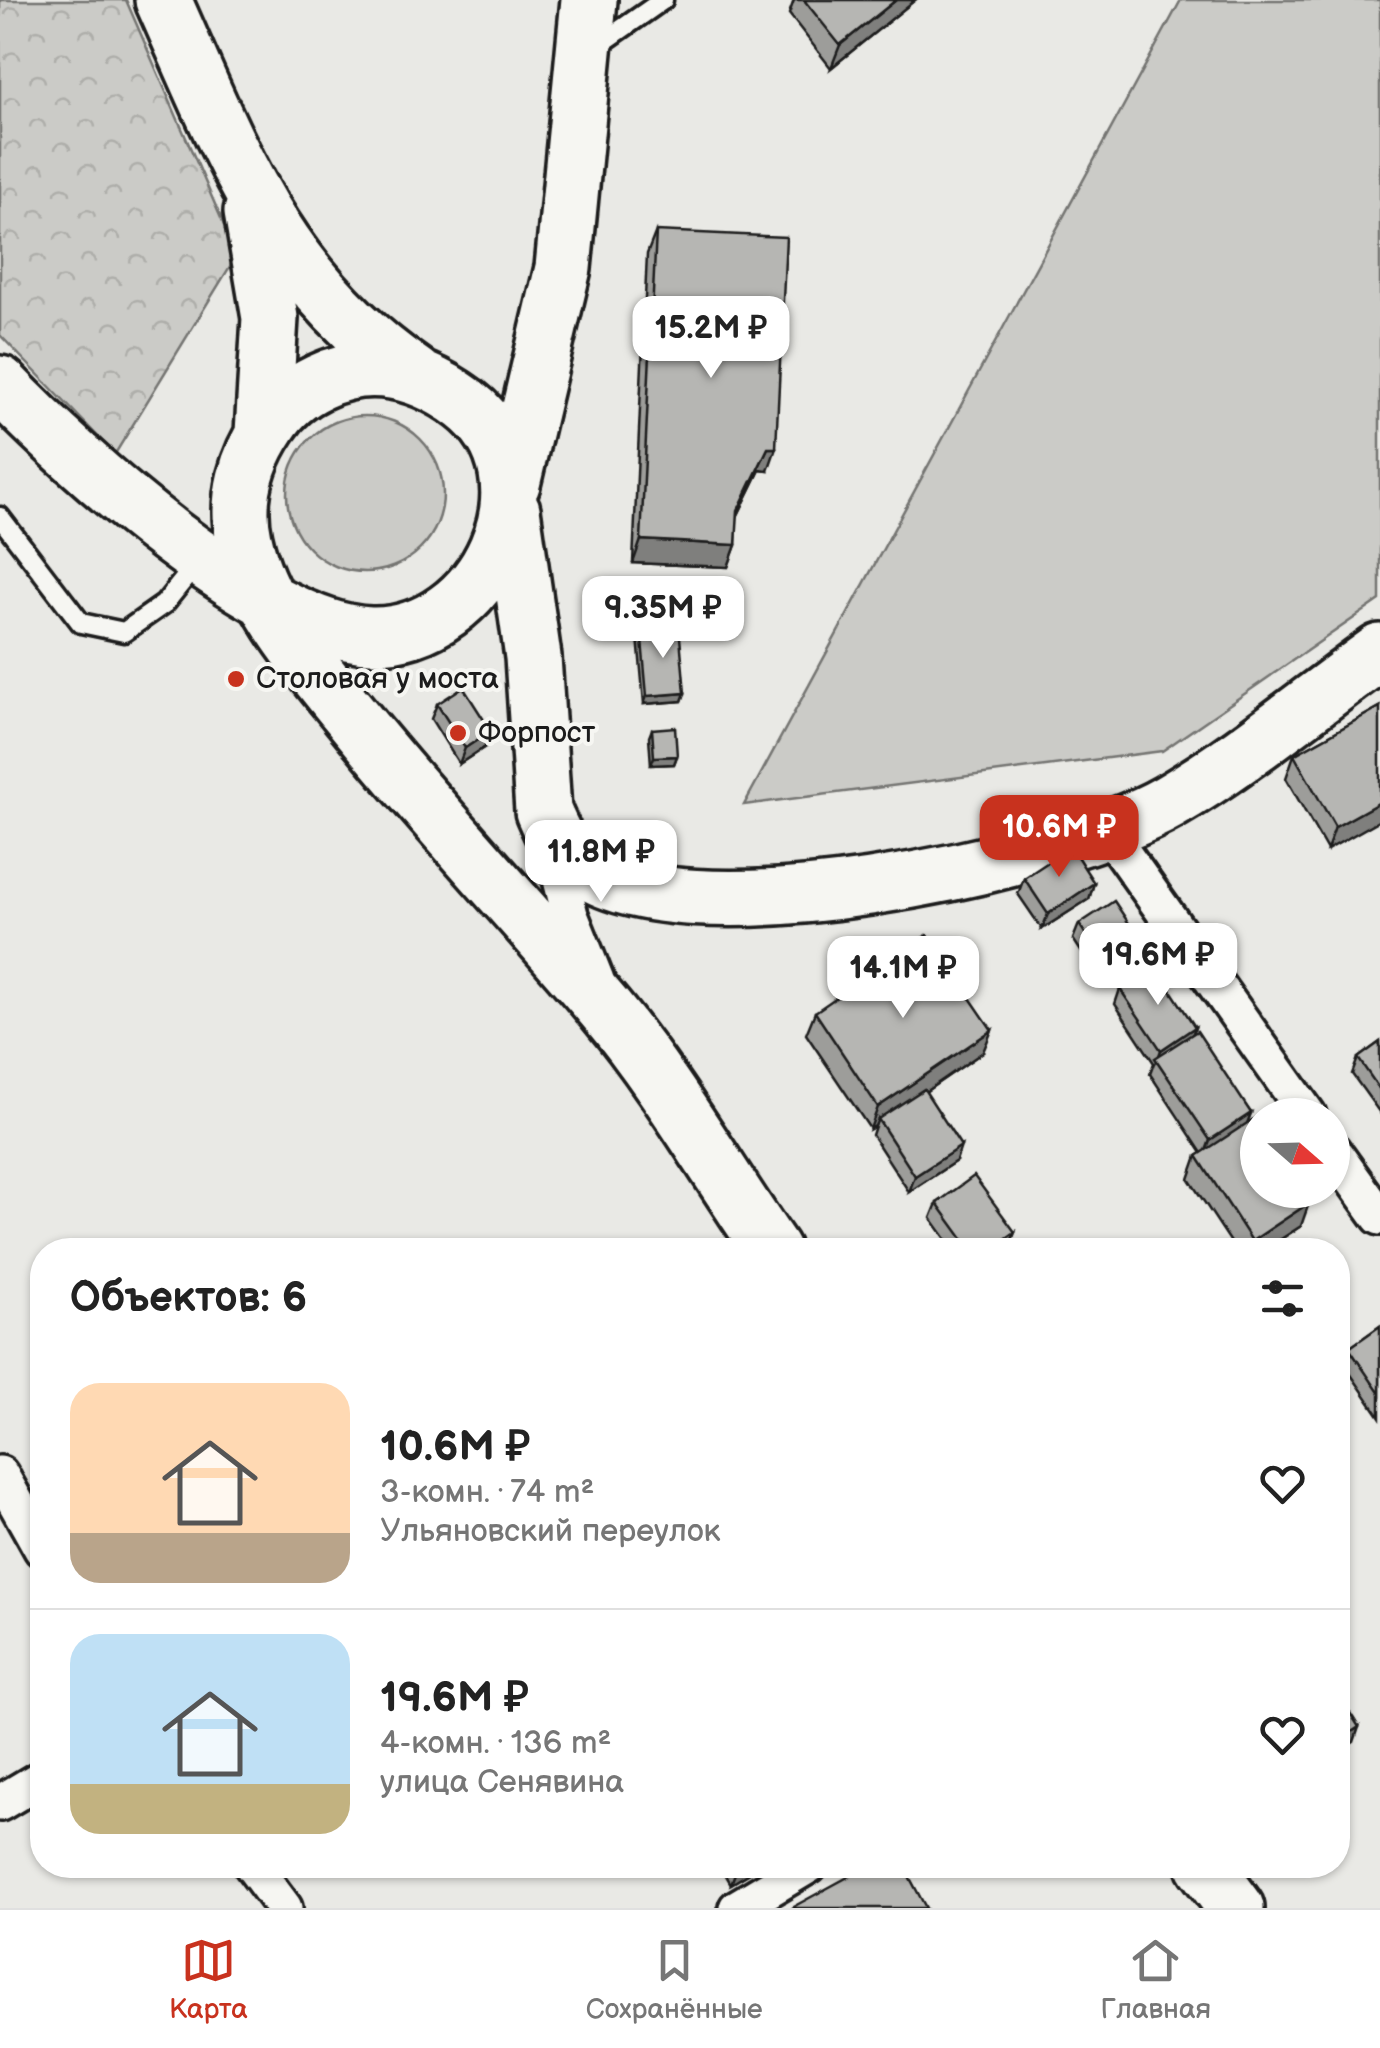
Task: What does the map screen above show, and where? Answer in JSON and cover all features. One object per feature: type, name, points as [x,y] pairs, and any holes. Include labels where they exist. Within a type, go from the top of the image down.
[{"type":"main road","points":[[163,0],[246,185],[335,312],[357,334],[415,376],[450,393],[479,415],[506,455],[534,657],[543,811],[552,833],[576,863],[622,885],[667,896],[784,897],[989,865],[1106,831],[1170,801],[1380,652]]},
{"type":"main road","points":[[0,384],[121,498],[202,557],[266,597],[333,627],[369,635],[404,632],[440,616],[469,592],[490,562],[512,494],[563,268],[589,0]]},
{"type":"main road","points":[[246,185],[268,288],[270,372],[263,433],[244,479],[241,516],[249,558],[266,597],[292,642],[386,760],[609,1014],[764,1238]]},
{"type":"main road","points":[[263,433],[293,396],[341,374],[378,369],[415,376]]},
{"type":"main road","points":[[1214,1878],[1236,1908]]},
{"type":"street","points":[[543,811],[570,915],[609,1014]]},
{"type":"street","points":[[1106,831],[1296,1098]]},
{"type":"street","points":[[1350,1175],[1380,1217]]},
{"type":"street","points":[[0,1474],[30,1528]]},
{"type":"street","points":[[0,1803],[30,1785]]},
{"type":"street","points":[[737,1908],[788,1878]]},
{"type":"lane","points":[[584,56],[663,0]]},
{"type":"lane","points":[[0,517],[81,622],[124,632],[164,604],[202,557]]},
{"type":"green space","points":[[0,0],[126,0],[237,255],[115,454],[0,335]]},
{"type":"green space","points":[[1181,0],[1380,0],[1380,600],[1162,751],[744,805]]},
{"type":"green space","points":[[365,416],[395,422],[420,439],[437,464],[443,494],[437,524],[420,549],[395,566],[365,572],[335,566],[310,549],[293,524],[287,494],[293,464],[310,439],[335,422]]},
{"type":"building","points":[[804,0],[896,0],[840,45]]},
{"type":"building","points":[[656,231],[786,237],[776,448],[768,448],[738,510],[736,545],[641,540]]},
{"type":"building","points":[[679,626],[685,693],[647,696],[641,629]]},
{"type":"building","points":[[463,687],[491,731],[465,748],[437,704]]},
{"type":"building","points":[[1380,707],[1380,802],[1335,827],[1294,755]]},
{"type":"building","points":[[675,727],[677,756],[654,757],[652,729]]},
{"type":"building","points":[[1071,847],[1094,883],[1048,914],[1024,878]]},
{"type":"building","points":[[1114,901],[1144,946],[1109,970],[1079,924]]},
{"type":"building","points":[[927,935],[992,1030],[878,1107],[815,1012]]},
{"type":"building","points":[[1155,966],[1195,1027],[1161,1050],[1120,989]]},
{"type":"building","points":[[1197,1031],[1241,1098],[1240,1120],[1210,1140],[1155,1058]]},
{"type":"building","points":[[1380,1042],[1380,1090],[1358,1058]]},
{"type":"building","points":[[924,1089],[961,1146],[915,1176],[878,1119]]},
{"type":"building","points":[[1240,1128],[1240,1208],[1302,1208],[1256,1238],[1250,1238],[1197,1156]]},
{"type":"building","points":[[974,1176],[1015,1232],[1007,1238],[962,1238],[937,1203]]},
{"type":"building","points":[[1380,1326],[1380,1394],[1350,1349]]},
{"type":"building","points":[[1350,1713],[1359,1727],[1350,1733]]},
{"type":"building","points":[[846,1878],[910,1878],[926,1908],[791,1908]]},
{"type":"place","name":"Столовая у моста","points":[[236,679]]},
{"type":"place","name":"Форпост","points":[[458,733]]}]
